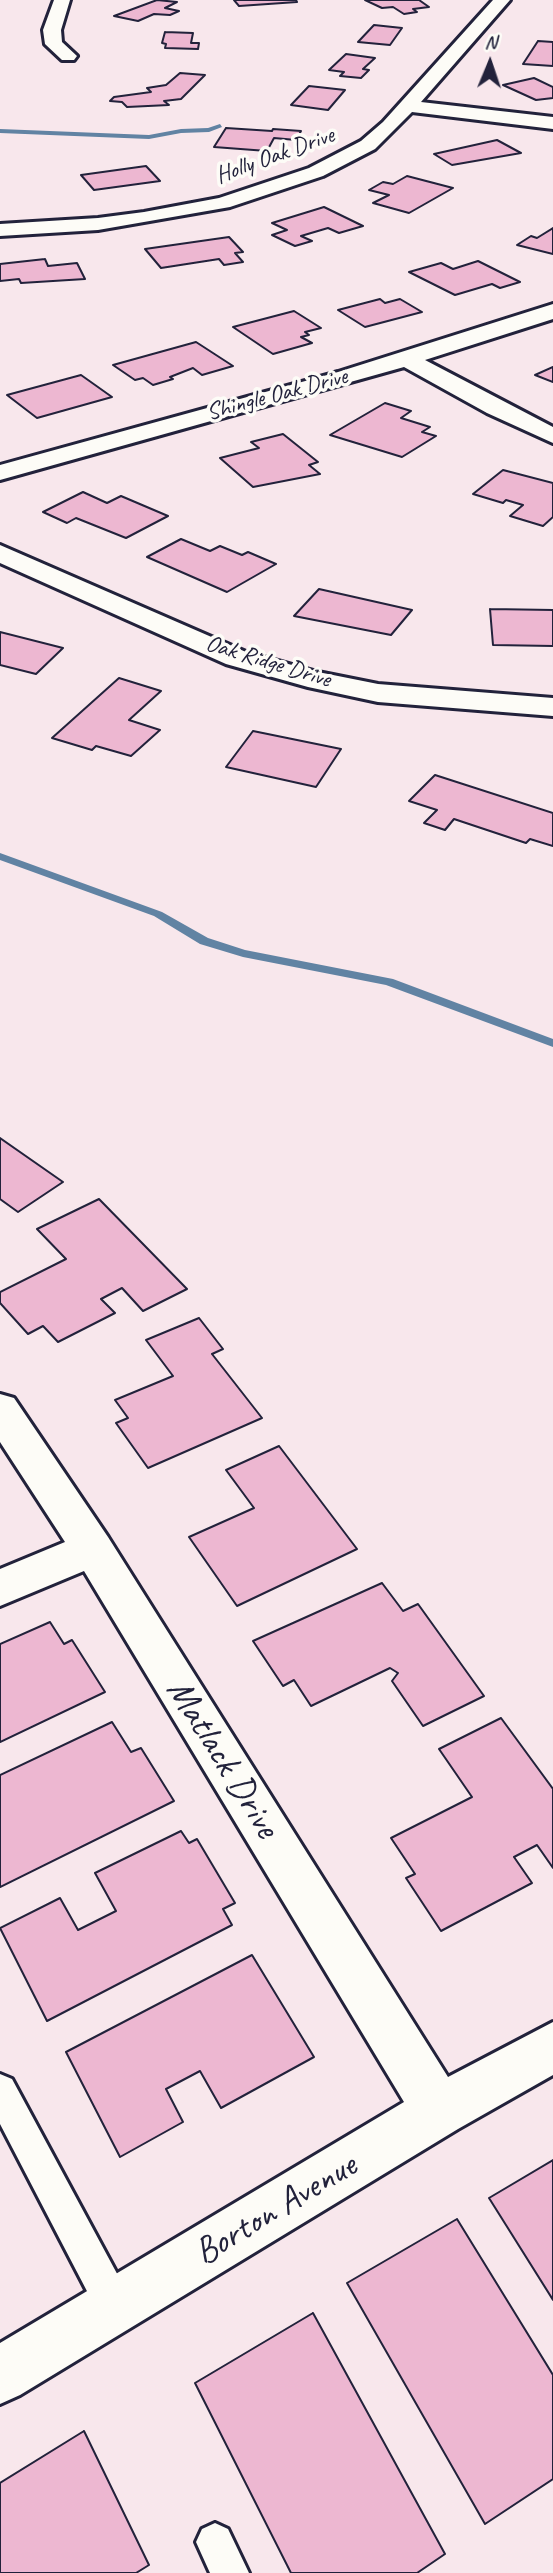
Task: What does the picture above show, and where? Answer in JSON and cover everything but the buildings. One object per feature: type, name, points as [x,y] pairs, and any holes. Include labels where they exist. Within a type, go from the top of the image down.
[{"type":"street","points":[[62,0],[52,30],[54,44],[68,56]]},
{"type":"street","name":"Holly Oak Drive","points":[[0,230],[98,224],[222,203],[316,172],[347,158],[368,145],[407,106],[502,0]]},
{"type":"street","points":[[407,106],[553,123]]},
{"type":"street","name":"Shingle Oak Drive","points":[[0,474],[407,359],[553,311]]},
{"type":"street","points":[[407,359],[495,408],[553,436]]},
{"type":"street","name":"Oak Ridge Drive","points":[[0,553],[236,658],[308,679],[378,693],[553,707]]},
{"type":"street","name":"Matlack Drive","points":[[0,1409],[93,1549],[439,2111]]},
{"type":"street","points":[[0,1588],[93,1549]]},
{"type":"street","name":"Borton Avenue","points":[[0,2375],[439,2111],[553,2047]]},
{"type":"lane","points":[[0,2090],[115,2307]]},
{"type":"waterway","points":[[0,131],[149,137],[181,131],[209,130],[220,126]]},
{"type":"waterway","points":[[0,856],[158,914],[204,941],[243,953],[389,982],[553,1043]]}]
